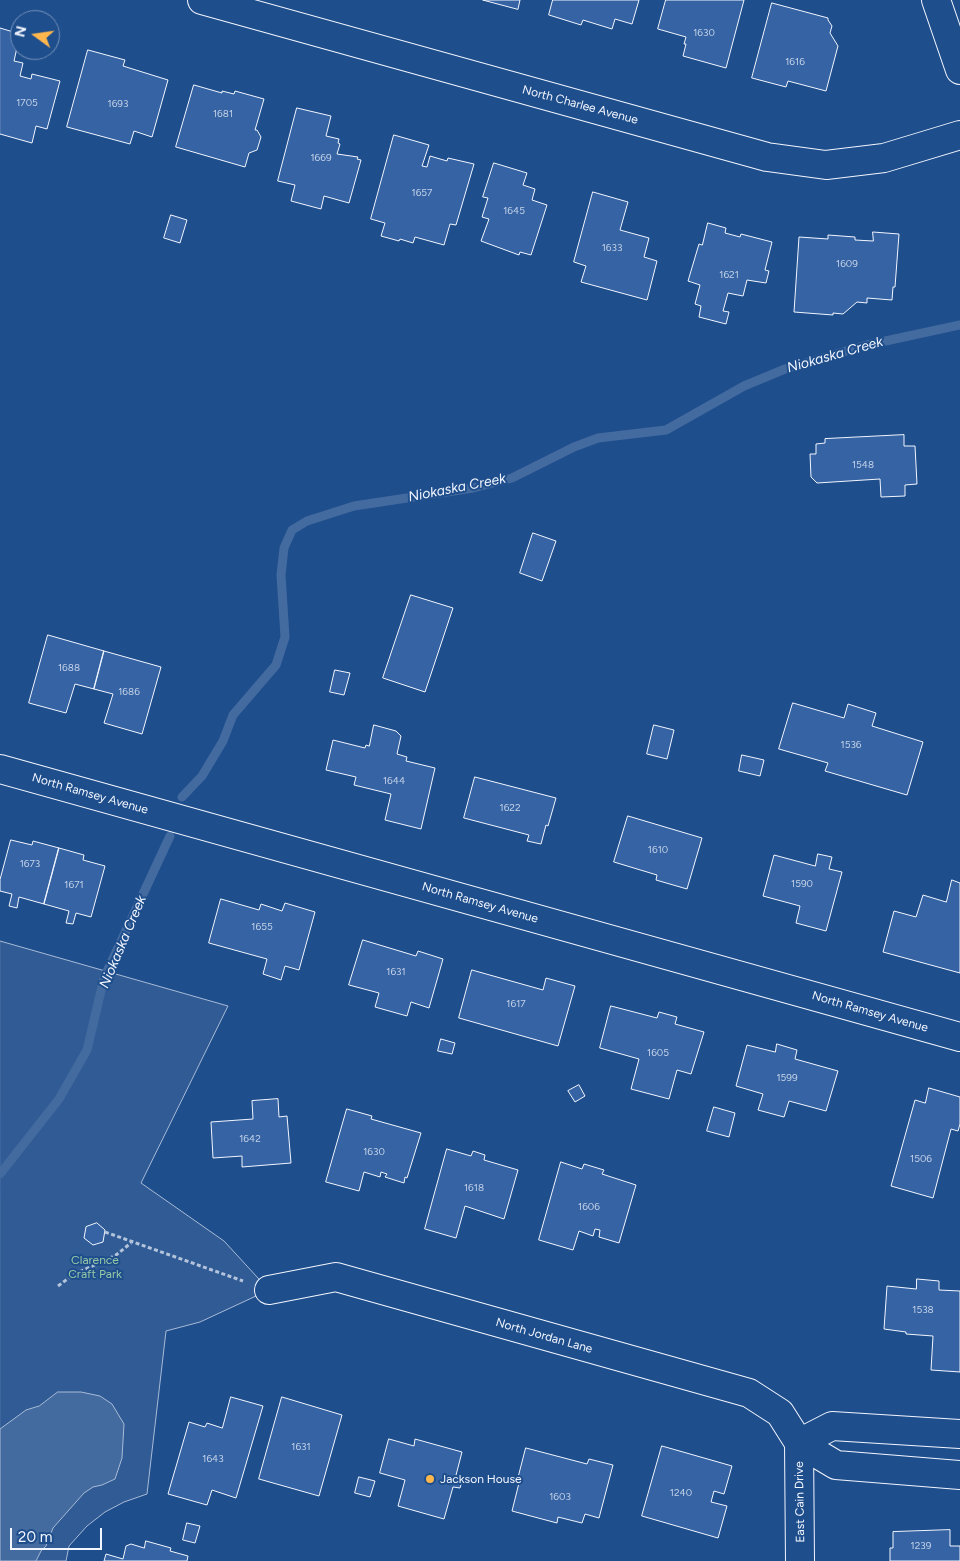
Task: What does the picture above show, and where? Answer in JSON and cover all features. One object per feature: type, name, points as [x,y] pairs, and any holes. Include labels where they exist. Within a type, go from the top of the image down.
[{"type":"street","name":"North Charlee Avenue","points":[[202,0],[767,156],[826,165],[884,158],[960,135]]},
{"type":"street","points":[[936,0],[960,70]]},
{"type":"street","name":"North Ramsey Avenue","points":[[0,769],[960,1037]]},
{"type":"street","name":"North Jordan Lane","points":[[269,1290],[336,1277],[749,1393],[780,1413],[799,1443],[836,1465],[960,1475]]},
{"type":"street","points":[[799,1443],[832,1426],[960,1434]]},
{"type":"street","name":"East Cain Drive","points":[[799,1443],[800,1561]]},
{"type":"path","points":[[105,1232],[269,1290]]},
{"type":"path","points":[[58,1286],[73,1275],[116,1256],[132,1242]]},
{"type":"green space","name":"Clarence Craft Park","points":[[0,941],[228,1006],[141,1183],[224,1241],[269,1290],[200,1322],[166,1331],[147,1494],[124,1502],[105,1512],[87,1526],[69,1546],[66,1561],[0,1561]]},
{"type":"shaded area","points":[[58,1392],[81,1392],[100,1396],[112,1404],[124,1424],[122,1458],[115,1479],[93,1487],[84,1493],[53,1528],[46,1546],[36,1561],[0,1561],[0,1429],[26,1410],[39,1406]]},
{"type":"building","points":[[483,0],[520,0],[518,9]]},
{"type":"building","points":[[553,0],[639,0],[632,24],[615,19],[612,29],[583,20],[581,25],[549,15]]},
{"type":"building","points":[[666,0],[744,0],[726,68],[683,56],[686,37],[658,29]]},
{"type":"building","points":[[772,3],[828,18],[832,26],[830,33],[838,46],[826,91],[788,81],[786,87],[752,78]]},
{"type":"building","points":[[0,28],[10,31],[10,60],[23,63],[20,76],[31,79],[32,74],[60,81],[47,129],[36,126],[32,143],[0,134]]},
{"type":"building","points":[[88,50],[125,60],[123,66],[168,80],[152,137],[134,131],[130,144],[67,127]]},
{"type":"building","points":[[194,85],[222,93],[222,91],[234,94],[235,91],[264,99],[255,130],[257,130],[261,137],[257,150],[249,153],[245,167],[176,147]]},
{"type":"building","points":[[297,108],[331,116],[326,136],[339,139],[338,143],[340,144],[337,154],[358,157],[357,159],[361,160],[349,203],[324,196],[321,209],[291,201],[295,185],[278,181]]},
{"type":"building","points":[[394,135],[429,145],[422,166],[427,167],[430,156],[447,161],[448,158],[474,164],[456,225],[450,224],[444,245],[415,237],[413,243],[381,236],[385,223],[371,219]]},
{"type":"building","points":[[494,163],[527,173],[523,185],[535,189],[532,200],[547,205],[531,255],[520,252],[519,255],[481,241],[489,219],[482,217],[488,198],[483,197]]},
{"type":"building","points":[[593,192],[628,202],[620,230],[649,238],[644,257],[657,261],[647,300],[581,282],[586,266],[574,262]]},
{"type":"building","points":[[171,215],[187,220],[180,243],[164,238]]},
{"type":"building","points":[[708,223],[726,228],[725,233],[740,237],[741,234],[772,242],[765,270],[769,271],[766,283],[747,280],[743,296],[728,293],[723,311],[729,312],[726,324],[699,317],[701,306],[695,304],[700,285],[688,281],[699,244],[702,245]]},
{"type":"building","points":[[873,232],[899,234],[895,287],[893,287],[892,300],[867,298],[867,303],[857,302],[843,314],[794,312],[799,237],[828,239],[828,235],[855,237],[855,240],[873,241]]},
{"type":"building","points":[[904,435],[904,446],[915,446],[917,484],[905,485],[905,496],[881,497],[880,479],[817,483],[811,477],[810,454],[816,454],[816,444],[825,443],[825,439]]},
{"type":"building","points":[[533,533],[556,541],[542,581],[520,573]]},
{"type":"building","points":[[411,595],[453,608],[425,692],[383,678]]},
{"type":"building","points":[[48,635],[104,651],[94,689],[75,684],[66,713],[29,703]]},
{"type":"building","points":[[104,651],[161,667],[142,734],[104,723],[113,694],[94,689]]},
{"type":"building","points":[[335,670],[350,673],[344,695],[330,692]]},
{"type":"building","points":[[793,703],[844,718],[848,704],[876,713],[872,726],[923,742],[907,795],[825,771],[828,763],[779,749]]},
{"type":"building","points":[[374,725],[396,731],[401,736],[397,754],[407,757],[406,761],[435,768],[421,829],[385,820],[391,794],[354,785],[356,777],[326,770],[333,740],[365,748],[366,745],[369,746]]},
{"type":"building","points":[[654,725],[674,730],[667,759],[647,754]]},
{"type":"building","points":[[742,755],[764,760],[760,776],[739,771]]},
{"type":"building","points":[[475,777],[556,798],[541,844],[527,841],[529,835],[464,818]]},
{"type":"building","points":[[628,816],[702,838],[687,889],[656,880],[657,875],[614,862]]},
{"type":"building","points":[[11,840],[32,845],[33,841],[59,848],[44,904],[19,897],[17,908],[9,906],[12,894],[0,891],[0,880]]},
{"type":"building","points":[[59,848],[84,855],[83,860],[105,866],[91,917],[76,913],[73,924],[66,923],[69,911],[44,904]]},
{"type":"building","points":[[818,854],[832,857],[829,869],[842,872],[826,931],[796,923],[800,906],[763,896],[774,855],[815,866]]},
{"type":"building","points":[[952,880],[960,883],[960,973],[883,952],[894,911],[916,917],[923,895],[946,902]]},
{"type":"building","points":[[221,899],[259,910],[261,904],[282,911],[285,903],[315,912],[299,970],[285,966],[281,980],[263,974],[267,959],[209,943]]},
{"type":"building","points":[[363,940],[416,956],[418,951],[443,959],[429,1008],[411,1002],[407,1016],[375,1007],[379,993],[349,985]]},
{"type":"building","points":[[472,970],[543,990],[546,978],[575,986],[558,1046],[459,1018]]},
{"type":"building","points":[[611,1006],[657,1018],[659,1012],[677,1017],[675,1024],[704,1032],[691,1074],[677,1070],[669,1099],[631,1089],[639,1059],[600,1048]]},
{"type":"building","points":[[441,1039],[455,1043],[452,1054],[438,1051]]},
{"type":"building","points":[[777,1044],[797,1050],[795,1059],[838,1071],[826,1111],[789,1101],[784,1117],[758,1110],[763,1094],[736,1086],[747,1045],[775,1052]]},
{"type":"building","points":[[579,1085],[585,1096],[575,1102],[568,1091]]},
{"type":"building","points":[[929,1088],[960,1097],[960,1124],[958,1131],[951,1129],[933,1198],[891,1186],[915,1100],[925,1103]]},
{"type":"building","points":[[278,1099],[279,1117],[287,1116],[291,1163],[242,1167],[242,1156],[213,1158],[211,1122],[253,1119],[252,1101]]},
{"type":"building","points":[[714,1107],[735,1113],[729,1137],[707,1131]]},
{"type":"building","points":[[347,1109],[372,1116],[371,1119],[421,1133],[404,1183],[385,1177],[387,1174],[381,1172],[380,1177],[364,1172],[359,1191],[326,1182]]},
{"type":"building","points":[[447,1149],[471,1156],[473,1151],[485,1155],[484,1160],[518,1170],[504,1219],[465,1206],[456,1238],[425,1229]]},
{"type":"building","points":[[561,1162],[582,1169],[584,1164],[604,1170],[602,1174],[636,1185],[619,1243],[599,1237],[600,1230],[595,1229],[593,1236],[579,1231],[573,1250],[539,1240]]},
{"type":"building","points":[[97,1223],[105,1230],[103,1242],[93,1245],[84,1238],[86,1227]]},
{"type":"building","points":[[917,1279],[939,1281],[939,1290],[960,1291],[960,1372],[931,1370],[933,1336],[906,1334],[906,1332],[884,1329],[887,1286],[916,1289]]},
{"type":"building","points":[[231,1397],[263,1406],[236,1498],[212,1490],[207,1505],[168,1494],[189,1422],[205,1427],[207,1423],[222,1428]]},
{"type":"building","points":[[282,1397],[342,1415],[319,1496],[259,1479]]},
{"type":"building","name":"Jackson House","points":[[389,1439],[414,1446],[415,1439],[462,1452],[455,1479],[462,1481],[460,1488],[453,1487],[444,1519],[398,1506],[405,1480],[380,1473]]},
{"type":"building","points":[[662,1446],[732,1466],[724,1494],[714,1491],[711,1502],[727,1506],[718,1538],[642,1516]]},
{"type":"building","points":[[526,1448],[587,1464],[589,1459],[613,1465],[599,1518],[585,1514],[582,1523],[558,1517],[557,1523],[512,1511]]},
{"type":"building","points":[[359,1477],[375,1481],[370,1497],[355,1493]]},
{"type":"building","points":[[187,1523],[200,1526],[195,1543],[183,1540]]},
{"type":"building","points":[[950,1530],[950,1546],[960,1546],[960,1561],[890,1561],[890,1548],[893,1548],[893,1532]]},
{"type":"building","points":[[146,1541],[171,1548],[170,1551],[188,1556],[187,1561],[104,1561],[106,1554],[123,1559],[126,1546],[131,1544],[144,1548]]},
{"type":"waterway","name":"Niokaska Creek","points":[[182,797],[202,776],[223,741],[233,715],[276,665],[285,637],[281,575],[284,548],[292,530],[307,521],[354,506],[473,488],[512,478],[574,447],[598,438],[666,430],[744,386],[785,369],[867,345],[960,325]]},
{"type":"waterway","name":"Niokaska Creek","points":[[0,1174],[59,1099],[87,1050],[104,978],[170,836]]},
{"type":"place","name":"Jackson House","points":[[430,1479]]}]
